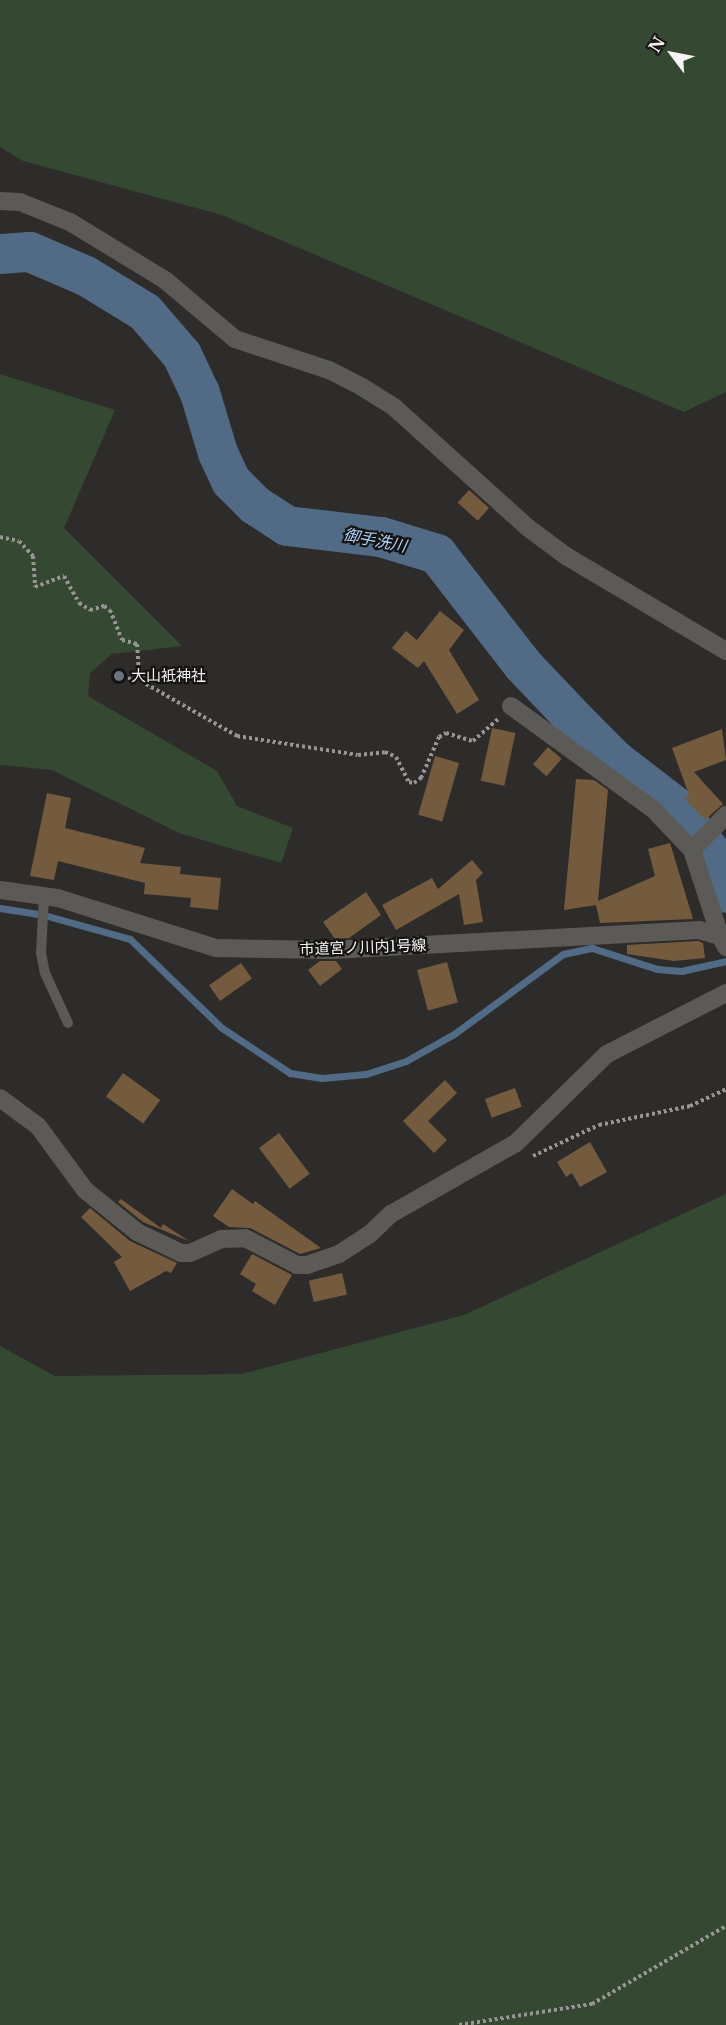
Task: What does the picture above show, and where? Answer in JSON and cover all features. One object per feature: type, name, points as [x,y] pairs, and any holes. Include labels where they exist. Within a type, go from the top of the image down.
[{"type":"street","points":[[0,201],[20,202],[70,222],[165,280],[235,339],[329,370],[362,387],[395,408],[527,527],[566,556],[726,651]]},
{"type":"street","points":[[510,706],[698,843],[723,942]]},
{"type":"street","points":[[698,843],[726,814]]},
{"type":"street","name":"市道宮ノ川内1号線","points":[[0,890],[216,948],[332,950],[699,930],[723,942]]},
{"type":"street","points":[[0,1098],[38,1126],[85,1190],[137,1232],[181,1253],[190,1253],[221,1239],[245,1238],[297,1265],[307,1265],[339,1254],[370,1234],[391,1214],[516,1143],[607,1054],[726,993]]},
{"type":"lane","points":[[44,900],[41,931],[45,974],[68,1023]]},
{"type":"path","points":[[0,537],[19,541],[33,556],[35,587],[64,576],[79,603],[90,610],[104,606],[110,610],[122,640],[137,644],[142,676],[146,684],[237,736],[358,755],[385,752],[396,757],[409,782],[414,783],[421,778],[439,737],[446,733],[473,741],[510,706]]},
{"type":"path","points":[[128,679],[142,676]]},
{"type":"path","points":[[525,1160],[599,1125],[690,1106],[726,1089]]},
{"type":"path","points":[[459,2025],[592,2004],[726,1926]]},
{"type":"green space","points":[[0,0],[726,0],[726,392],[684,412],[222,215],[23,161],[0,147]]},
{"type":"green space","points":[[0,374],[115,410],[64,528],[182,646],[112,654],[90,673],[88,696],[217,771],[237,806],[293,828],[281,863],[179,833],[52,770],[0,765]]},
{"type":"green space","points":[[726,1194],[726,2025],[0,2025],[0,1346],[55,1376],[242,1374],[464,1315]]},
{"type":"building","points":[[469,490],[489,508],[478,521],[458,503]]},
{"type":"building","points":[[440,611],[464,630],[449,650],[479,700],[457,714],[424,661],[418,668],[392,648],[406,631],[417,640]]},
{"type":"building","points":[[492,728],[515,733],[504,786],[481,781]]},
{"type":"building","points":[[722,729],[726,760],[694,772],[723,804],[705,820],[685,799],[689,795],[672,748]]},
{"type":"building","points":[[548,747],[562,759],[546,776],[533,764]]},
{"type":"building","points":[[435,756],[459,763],[442,822],[418,815]]},
{"type":"building","points":[[576,779],[594,780],[608,790],[598,901],[655,876],[648,849],[670,843],[693,919],[600,923],[596,905],[564,910]]},
{"type":"building","points":[[47,793],[71,798],[65,828],[145,848],[140,863],[181,867],[180,874],[221,878],[218,910],[190,907],[191,898],[144,894],[145,883],[58,861],[54,880],[30,876]]},
{"type":"building","points":[[472,860],[483,873],[476,880],[483,922],[464,925],[459,894],[396,930],[382,905],[432,878],[438,889]]},
{"type":"building","points":[[366,892],[381,915],[349,938],[335,939],[323,922]]},
{"type":"building","points":[[698,941],[703,943],[705,958],[674,961],[627,954],[627,945]]},
{"type":"building","points":[[320,961],[336,961],[342,969],[320,986],[308,970]]},
{"type":"building","points":[[447,962],[458,1003],[428,1011],[417,970]]},
{"type":"building","points":[[241,963],[252,979],[220,1001],[209,985]]},
{"type":"building","points":[[123,1073],[160,1100],[143,1123],[106,1096]]},
{"type":"building","points":[[445,1080],[457,1093],[428,1121],[447,1140],[434,1153],[403,1121]]},
{"type":"building","points":[[515,1088],[522,1107],[492,1118],[485,1099]]},
{"type":"building","points":[[279,1133],[310,1174],[290,1189],[259,1148]]},
{"type":"building","points":[[590,1142],[607,1172],[580,1187],[572,1173],[566,1177],[557,1162]]},
{"type":"building","points":[[232,1189],[253,1204],[255,1201],[321,1248],[300,1254],[250,1228],[229,1227],[213,1216]]},
{"type":"building","points":[[121,1199],[161,1228],[163,1224],[189,1241],[143,1222],[118,1202]]},
{"type":"building","points":[[90,1208],[130,1241],[177,1263],[171,1273],[166,1271],[130,1291],[114,1262],[122,1257],[81,1217]]},
{"type":"building","points":[[252,1254],[292,1275],[275,1305],[252,1291],[256,1284],[240,1274]]},
{"type":"building","points":[[342,1273],[347,1294],[314,1302],[309,1281]]},
{"type":"waterway","name":"御手洗川","points":[[0,254],[30,252],[86,276],[145,312],[182,355],[200,393],[218,453],[231,481],[255,505],[287,526],[381,537],[437,554],[523,665],[615,760],[676,807],[709,850],[726,893]]},
{"type":"waterway","points":[[0,908],[44,915],[130,939],[222,1028],[290,1073],[322,1078],[366,1074],[406,1061],[454,1034],[563,954],[592,948],[657,969],[681,971],[726,961]]},
{"type":"place","name":"大山衹神社","points":[[119,676]]}]
